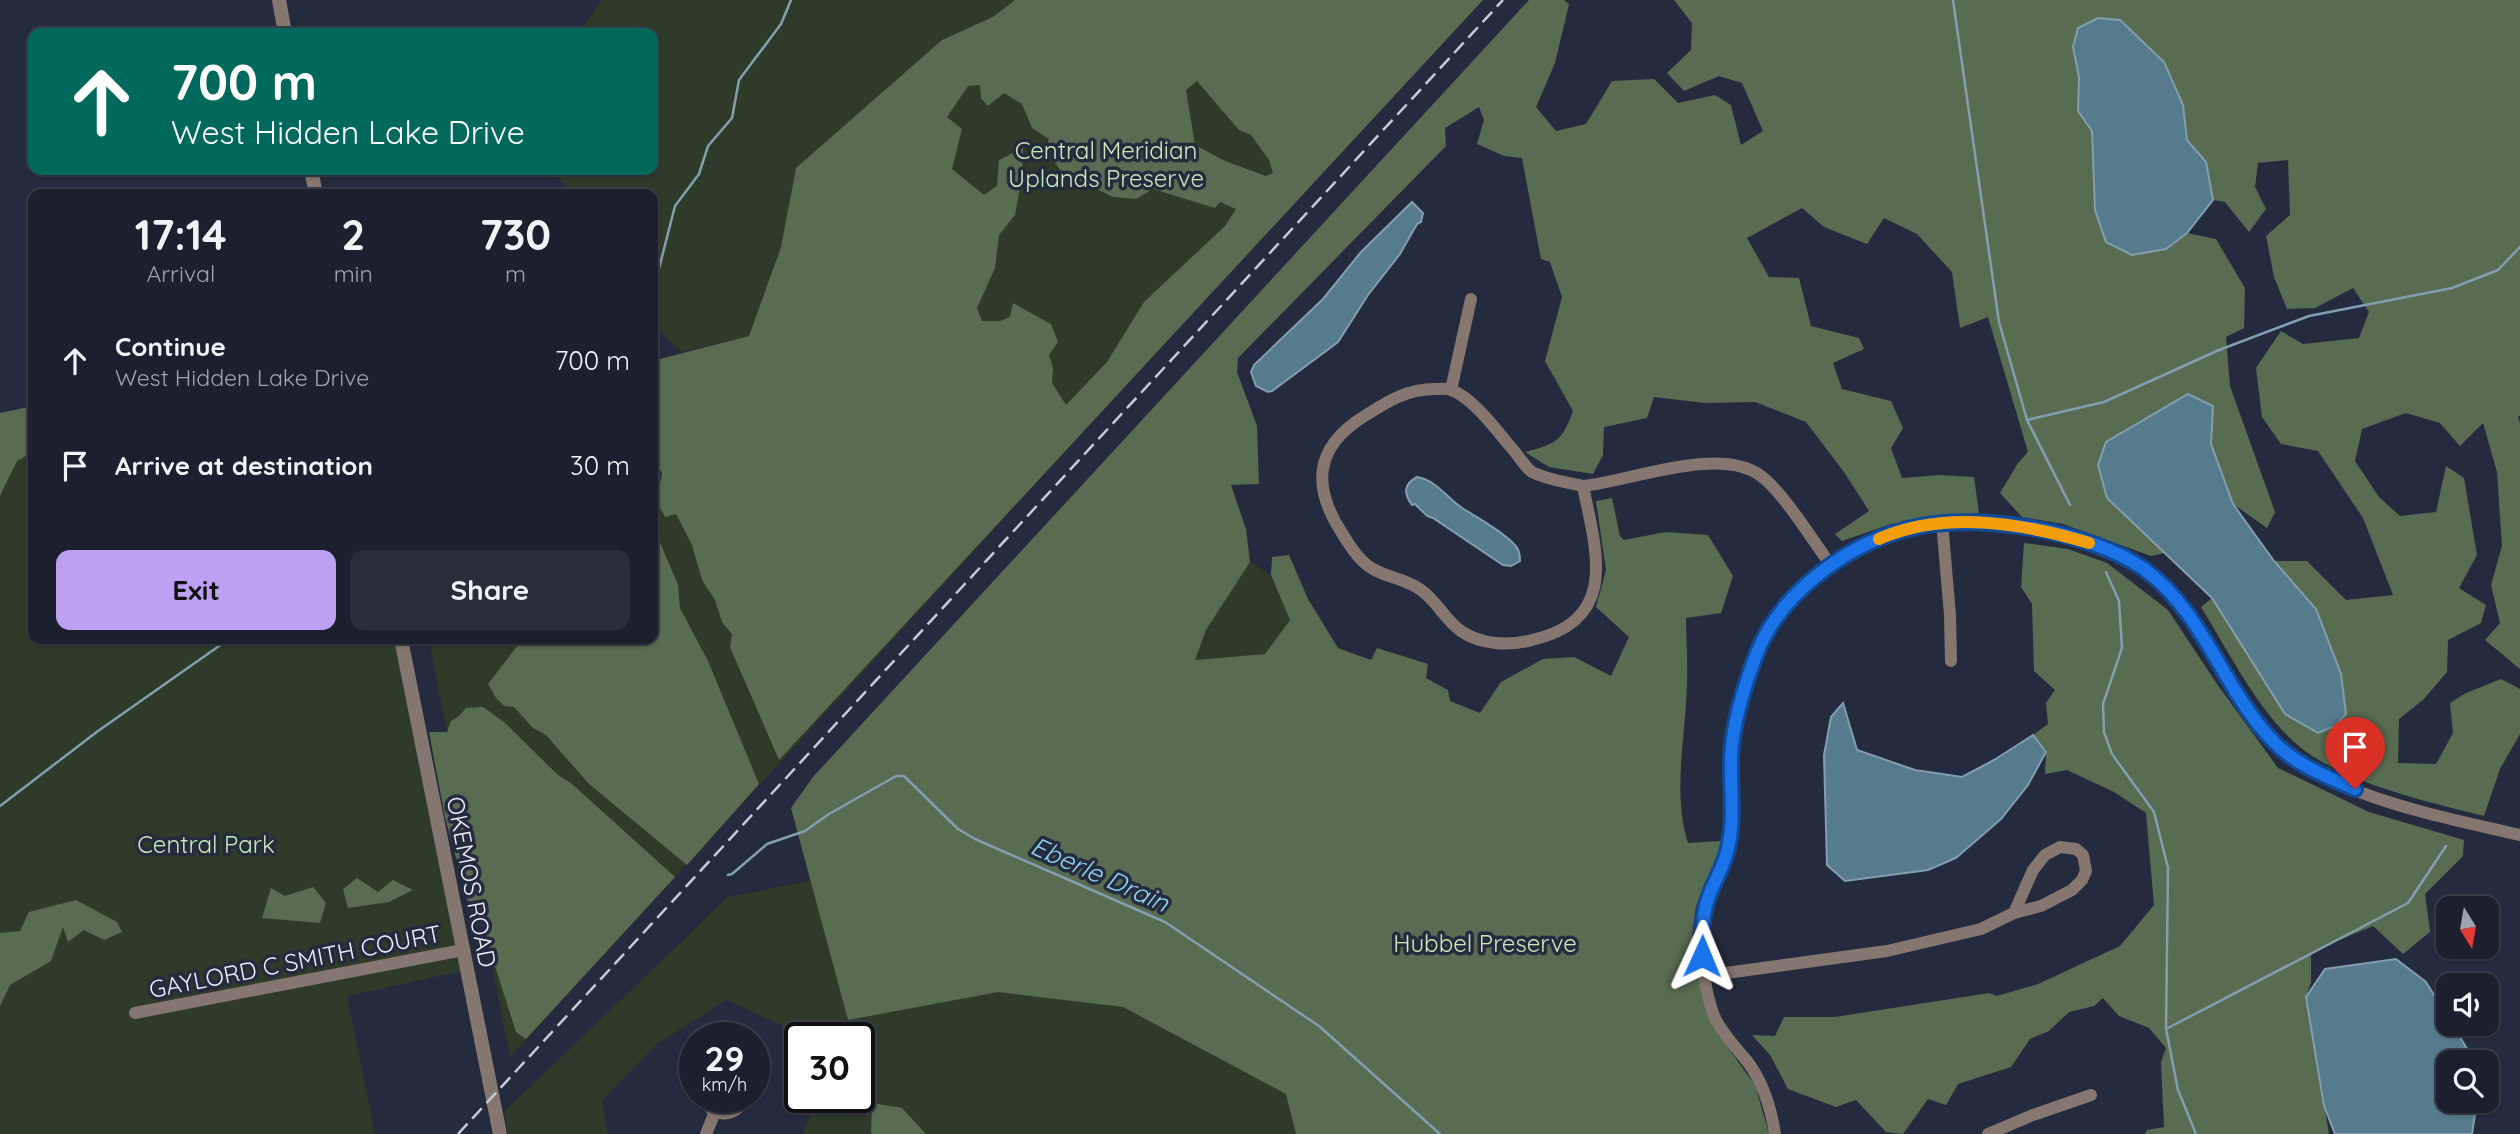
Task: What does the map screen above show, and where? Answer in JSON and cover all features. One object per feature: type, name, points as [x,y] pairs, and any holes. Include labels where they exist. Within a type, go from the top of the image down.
[{"type":"street","points":[[279,0],[284,28]]},
{"type":"street","points":[[1451,390],[1471,299]]},
{"type":"street","points":[[1583,486],[1597,555],[1594,589],[1585,611],[1566,627],[1545,637],[1521,643],[1496,643],[1474,638],[1461,631],[1446,618],[1428,595],[1415,586],[1373,570],[1346,540],[1328,510],[1322,474],[1327,454],[1339,435],[1358,420],[1402,394],[1420,389],[1451,390],[1476,406],[1531,471],[1556,480],[1583,486],[1715,464],[1749,468],[1774,489],[1830,564]]},
{"type":"street","points":[[1942,522],[1951,661]]},
{"type":"street","points":[[1775,1134],[1759,1080],[1718,1024],[1710,1006],[1704,976],[1701,935],[1704,912],[1728,850],[1731,832],[1731,755],[1740,701],[1771,623],[1795,596],[1830,564],[1892,533],[1942,522],[1992,524],[2050,531],[2094,544],[2122,556],[2146,571],[2170,594],[2192,622],[2259,727],[2291,758],[2355,789],[2396,804],[2520,835]]},
{"type":"street","name":"OKEMOS ROAD","points":[[402,644],[500,1134]]},
{"type":"street","points":[[1704,976],[1887,951],[1981,929],[2014,913],[2041,906],[2072,890],[2082,880],[2086,871],[2083,855],[2076,849],[2060,847],[2045,855],[2033,870],[2014,913]]},
{"type":"street","name":"GAYLORD C SMITH COURT","points":[[135,1013],[463,950]]},
{"type":"street","points":[[1988,1134],[2032,1115],[2091,1095]]},
{"type":"street","points":[[706,1134],[715,1113]]},
{"type":"green space","name":"Central Meridian Uplands Preserve","points":[[602,0],[1479,0],[510,1057],[430,644],[658,644],[658,506],[992,439],[796,168],[781,247],[749,336],[682,352],[658,330],[658,189],[569,189],[555,175],[658,175],[658,28],[582,28]]},
{"type":"green space","points":[[1015,0],[1483,0],[779,760],[730,647],[732,634],[722,622],[715,600],[702,580],[692,545],[676,514],[665,517],[658,504],[662,473],[658,466],[658,359],[749,336],[781,247],[796,168],[942,40],[993,17]],"holes":[[[1197,81],[1239,130],[1251,135],[1269,160],[1273,173],[1266,176],[1225,161],[1195,145],[1186,90]],[[980,85],[981,98],[988,106],[1004,93],[1022,104],[1032,128],[1049,139],[1045,150],[1062,172],[1113,197],[1136,199],[1153,189],[1215,208],[1220,202],[1236,209],[1225,226],[1144,302],[1107,362],[1066,405],[1052,383],[1053,368],[1049,355],[1058,342],[1051,324],[1013,303],[1010,317],[1000,321],[982,321],[977,308],[995,268],[999,235],[1015,215],[1022,176],[1023,148],[999,160],[997,186],[984,195],[952,169],[962,129],[947,117],[968,86]]]},
{"type":"green space","points":[[1529,0],[1564,0],[1569,4],[1555,63],[1536,107],[1556,131],[1586,124],[1612,81],[1654,79],[1678,103],[1715,95],[1731,105],[1741,145],[1763,131],[1742,83],[1719,76],[1684,91],[1667,73],[1691,50],[1692,23],[1674,0],[2520,0],[2520,669],[2485,640],[2500,623],[2491,585],[2502,546],[2497,472],[2483,423],[2460,446],[2440,423],[2406,413],[2362,429],[2355,461],[2379,497],[2400,516],[2436,512],[2446,466],[2464,478],[2477,555],[2459,588],[2486,605],[2481,623],[2448,640],[2447,672],[2423,700],[2399,719],[2398,763],[2436,764],[2453,733],[2450,703],[2466,693],[2501,679],[2520,689],[2520,734],[2500,769],[2484,816],[2414,798],[2363,781],[2339,771],[2300,747],[2258,699],[2201,607],[2212,598],[2285,714],[2316,609],[2274,561],[2307,561],[2346,600],[2393,595],[2363,518],[2318,451],[2281,444],[2262,417],[2256,368],[2281,331],[2303,344],[2359,338],[2369,312],[2353,288],[2315,308],[2287,309],[2274,277],[2266,236],[2290,215],[2288,160],[2258,163],[2255,187],[2266,209],[2249,232],[2225,202],[2213,200],[2206,162],[2187,140],[2183,105],[2073,47],[2079,77],[2078,111],[2092,131],[2095,211],[2106,242],[2166,249],[2187,233],[2216,239],[2245,288],[2244,328],[2226,337],[2230,386],[2275,512],[2267,528],[2233,504],[2211,444],[2213,407],[2188,394],[2106,442],[2107,498],[2165,553],[2151,556],[2063,524],[2022,517],[2000,493],[2028,452],[1988,317],[1960,328],[1952,272],[1917,234],[1884,218],[1867,244],[1824,227],[1802,208],[1747,238],[1769,277],[1799,278],[1811,326],[1859,338],[1864,349],[1833,363],[1842,389],[1891,401],[1903,428],[1891,448],[1902,478],[1940,475],[1974,477],[1979,513],[1891,524],[1842,541],[1835,534],[1869,511],[1844,472],[1806,422],[1755,402],[1705,403],[1654,397],[1647,418],[1604,427],[1603,455],[1593,474],[1549,467],[1525,452],[1544,447],[1556,440],[1565,429],[1573,411],[1545,361],[1562,297],[1550,262],[1541,259],[1522,158],[1504,156],[1477,144],[1484,120],[1479,107],[1445,128],[1446,146],[1238,358],[1237,372],[1257,426],[1259,484],[1231,485],[1246,529],[1250,562],[1206,630],[1195,660],[1265,654],[1290,620],[1271,575],[1272,557],[1289,555],[1308,599],[1338,648],[1371,660],[1377,648],[1428,664],[1426,678],[1448,690],[1450,701],[1480,713],[1501,682],[1543,659],[1574,657],[1611,676],[1629,637],[1596,607],[1606,570],[1596,501],[1612,498],[1620,536],[1624,540],[1666,532],[1708,535],[1733,576],[1721,613],[1686,618],[1687,683],[1680,784],[1683,824],[1688,843],[1721,841],[1717,864],[1696,906],[1692,937],[1706,1009],[1718,1034],[1755,1085],[1769,1134],[1296,1134],[1286,1094],[1123,1007],[998,992],[848,1020],[791,808],[813,777]]},
{"type":"green space","points":[[28,407],[28,455],[17,461],[0,496],[0,413]]},
{"type":"green space","name":"Central Park","points":[[28,415],[28,644],[397,644],[462,971],[347,996],[375,1134],[0,1134],[0,421]]},
{"type":"green space","points":[[658,538],[678,585],[680,608],[708,661],[759,784],[687,865],[589,784],[546,735],[533,728],[514,707],[504,706],[496,698],[488,684],[518,645],[658,644]]},
{"type":"green space","points":[[2024,543],[2068,549],[2107,563],[2168,610],[2278,768],[2369,812],[2464,840],[2463,856],[2425,894],[2430,932],[2403,954],[2373,926],[2311,952],[2311,982],[2306,997],[2329,1134],[2145,1134],[2147,1130],[2164,1127],[2161,1062],[2166,1048],[2149,1028],[2119,1016],[2103,998],[2094,1006],[2069,1012],[2049,1031],[2030,1039],[2011,1067],[1958,1084],[1946,1105],[1928,1099],[1903,1134],[1886,1132],[1856,1100],[1836,1107],[1788,1089],[1770,1055],[1752,1035],[1775,1036],[1784,1017],[1835,1017],[1989,993],[1997,996],[2038,984],[2120,946],[2154,905],[2146,813],[2114,792],[2067,770],[2045,774],[2046,752],[2033,735],[2048,724],[2046,703],[2055,690],[2034,671],[2032,604],[2021,587]]},
{"type":"green space","points":[[1250,562],[1271,575],[1290,620],[1265,654],[1195,660],[1206,630]]},
{"type":"green space","points":[[483,707],[504,722],[558,775],[572,784],[675,877],[526,1039],[516,1032],[487,941],[480,908],[467,900],[445,817],[429,732],[447,732],[451,721],[466,708]]},
{"type":"green space","name":"Hubbel Preserve","points":[[1290,787],[1720,1134],[803,1134],[812,1113],[875,1113],[875,1022],[784,1022],[784,1026],[726,1000],[692,1022],[679,1022],[679,1030],[657,1044],[602,1100],[608,1134],[508,1134],[504,1112],[728,897]]},
{"type":"green space","points":[[357,878],[378,892],[393,880],[413,890],[389,902],[348,908],[343,889]]},
{"type":"green space","points":[[313,887],[326,903],[320,923],[262,918],[271,888],[285,896]]},
{"type":"green space","points":[[76,900],[117,922],[122,932],[104,940],[84,930],[68,942],[63,927],[51,961],[10,985],[0,1006],[0,933],[20,931],[29,912]]},
{"type":"green space","points":[[875,1104],[902,1108],[926,1134],[871,1134]]},
{"type":"water","points":[[2098,18],[2120,20],[2164,62],[2183,105],[2187,140],[2206,162],[2213,200],[2187,233],[2166,249],[2132,255],[2106,242],[2095,210],[2092,131],[2078,111],[2079,77],[2073,47],[2078,28]]},
{"type":"water","points":[[1412,202],[1423,213],[1421,222],[1417,224],[1400,254],[1368,295],[1338,342],[1272,391],[1268,392],[1256,386],[1251,372],[1254,365],[1323,299],[1361,252]]},
{"type":"water","points":[[2188,394],[2213,406],[2211,444],[2233,504],[2274,561],[2316,609],[2341,674],[2346,714],[2335,726],[2318,733],[2285,714],[2212,598],[2107,498],[2098,465],[2106,442]]},
{"type":"water","points":[[1417,477],[1436,485],[1462,508],[1506,537],[1517,548],[1520,561],[1511,566],[1503,565],[1427,516],[1415,504],[1412,505],[1406,489]]},
{"type":"water","points":[[1843,703],[1857,750],[1915,770],[1962,777],[2033,735],[2046,752],[2028,785],[2001,819],[1956,858],[1928,870],[1845,881],[1827,865],[1824,755],[1831,717]]},
{"type":"water","points":[[2396,959],[2426,982],[2436,998],[2436,1036],[2459,1036],[2468,1050],[2436,1050],[2436,1113],[2475,1113],[2472,1134],[2335,1134],[2324,1106],[2306,997],[2325,969]]},
{"type":"waterway","points":[[658,272],[675,206],[699,174],[708,146],[732,118],[739,80],[781,24],[791,0]]},
{"type":"waterway","points":[[1953,0],[1999,322],[2027,420],[2070,505]]},
{"type":"waterway","points":[[2027,420],[2104,402],[2219,350],[2309,316],[2452,288],[2498,270],[2520,247]]},
{"type":"waterway","points":[[2106,572],[2119,601],[2122,648],[2103,704],[2104,732],[2112,754],[2154,812],[2168,868],[2166,1029],[2178,1090],[2196,1134]]},
{"type":"waterway","points":[[0,806],[98,731],[222,644]]},
{"type":"waterway","name":"Eberle Drain","points":[[728,875],[767,844],[805,831],[829,814],[896,776],[904,776],[958,829],[975,839],[1165,922],[1319,1026],[1440,1134]]},
{"type":"waterway","points":[[2168,1028],[2408,903],[2446,846]]},
{"type":"railway","points":[[458,1134],[1503,0]]},
{"type":"slow traffic","points":[[1879,539],[1914,527],[1942,522],[1992,524],[2050,531],[2089,543]]},
{"type":"route","points":[[1702,956],[1704,912],[1728,850],[1731,832],[1731,755],[1740,701],[1771,623],[1795,596],[1830,564],[1892,533],[1914,527],[1942,522],[1992,524],[2050,531],[2094,544],[2122,556],[2146,571],[2170,594],[2211,648],[2259,727],[2277,746],[2291,758],[2355,789]]}]
